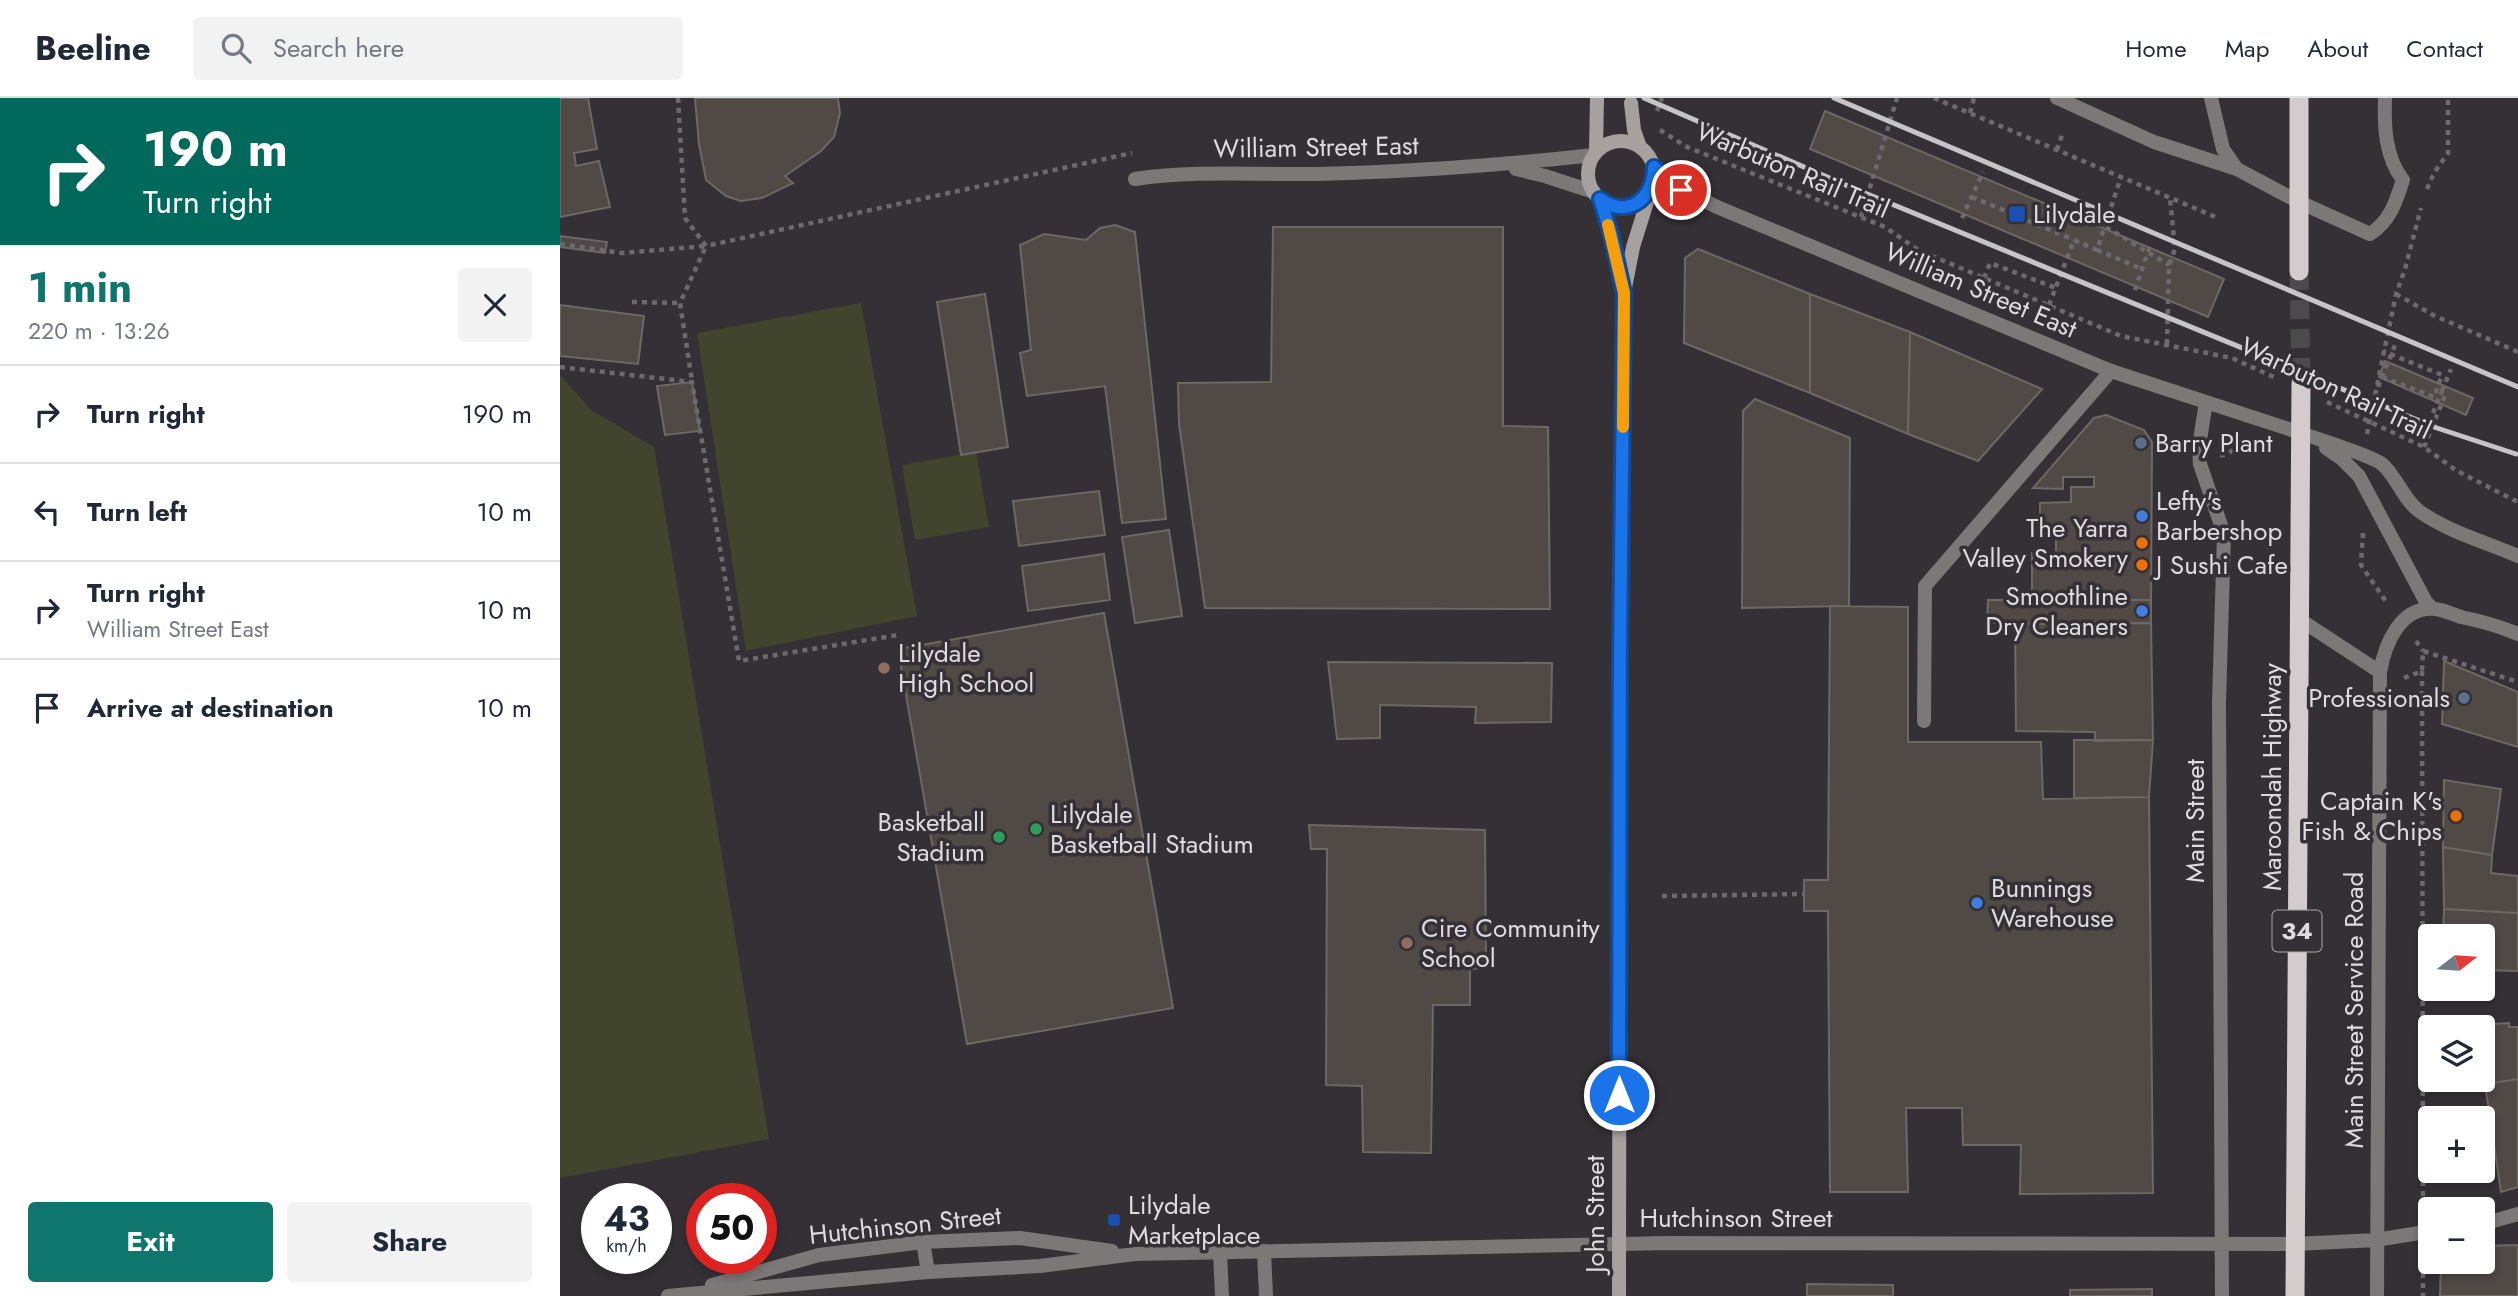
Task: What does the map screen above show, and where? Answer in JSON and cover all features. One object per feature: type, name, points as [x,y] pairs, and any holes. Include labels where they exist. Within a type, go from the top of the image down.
[{"type":"highway","points":[[2299,98],[2299,271]]},
{"type":"highway","name":"Maroondah Highway","points":[[2295,1296],[2301,387]]},
{"type":"main road","points":[[1595,153],[1612,142],[1622,141],[1640,147],[1654,167],[1652,186],[1647,194],[1632,205],[1615,206],[1597,195],[1590,183],[1588,172],[1595,153],[1597,98]]},
{"type":"main road","points":[[1631,108],[1640,147]]},
{"type":"main road","name":"John Street","points":[[1619,1296],[1620,653],[1624,293],[1633,247],[1652,186]]},
{"type":"main road","name":"John Street","points":[[1597,195],[1611,234],[1624,293]]},
{"type":"street","points":[[2057,98],[2154,142],[2237,169],[2370,234],[2383,224],[2394,207],[2403,180],[2389,154],[2385,98]]},
{"type":"street","points":[[2211,98],[2223,149],[2237,169]]},
{"type":"street","name":"William Street East","points":[[1136,179],[1167,174],[1318,174],[1497,166],[1595,153]]},
{"type":"street","name":"William Street East","points":[[1497,166],[1545,176],[1597,195]]},
{"type":"street","name":"William Street East","points":[[1654,167],[1681,190],[1717,207],[2111,371],[2301,433]]},
{"type":"street","points":[[1924,721],[1925,586],[2111,371]]},
{"type":"street","name":"Main Street","points":[[2206,402],[2199,446],[2200,464],[2224,534],[2219,702],[2222,1244]]},
{"type":"street","points":[[2301,433],[2374,459],[2385,468],[2420,512],[2518,556]]},
{"type":"street","points":[[2301,433],[2342,459],[2359,476],[2426,602],[2433,609],[2489,622],[2518,634]]},
{"type":"street","name":"Main Street Service Road","points":[[2376,1240],[2380,679],[2385,648],[2397,627],[2418,612],[2433,609]]},
{"type":"street","points":[[2299,619],[2380,679]]},
{"type":"street","points":[[2495,1221],[2518,1214]]},
{"type":"street","points":[[2495,1223],[2518,1224]]},
{"type":"street","points":[[2295,1244],[2376,1240],[2418,1233]]},
{"type":"street","name":"Hutchinson Street","points":[[668,1296],[819,1255],[923,1242],[1020,1238],[1135,1254]]},
{"type":"street","points":[[2376,1240],[2377,1296]]},
{"type":"street","points":[[923,1242],[928,1272]]},
{"type":"street","name":"Hutchinson Street","points":[[684,1293],[928,1272],[1040,1266],[1135,1254],[1619,1243],[2295,1244]]},
{"type":"street","points":[[2222,1244],[2222,1296]]},
{"type":"street","points":[[1264,1251],[1266,1296]]},
{"type":"street","points":[[1220,1252],[1222,1296]]},
{"type":"path","points":[[678,98],[685,218],[706,246]]},
{"type":"path","points":[[1861,217],[1897,98]]},
{"type":"path","points":[[1934,98],[2218,218]]},
{"type":"path","points":[[1970,113],[1974,98]]},
{"type":"path","points":[[2368,421],[2396,294],[2427,190],[2434,173],[2448,153],[2448,98]]},
{"type":"path","name":"Warbuton Rail Trail","points":[[1631,108],[1687,147],[1885,227],[1918,250],[2121,336],[2232,358],[2301,387],[2424,447],[2457,471],[2518,502]]},
{"type":"path","points":[[2057,150],[2062,135]]},
{"type":"path","points":[[560,244],[622,253],[706,246],[1132,153]]},
{"type":"path","points":[[1962,218],[1983,172]]},
{"type":"path","points":[[2097,250],[2121,177]]},
{"type":"path","points":[[1972,197],[2142,269]]},
{"type":"path","points":[[2167,344],[2169,265],[2175,249],[2170,198]]},
{"type":"path","points":[[2106,227],[2169,265]]},
{"type":"path","points":[[2049,305],[2074,240]]},
{"type":"path","points":[[2135,290],[2151,243]]},
{"type":"path","points":[[706,246],[680,303],[739,661],[898,635]]},
{"type":"path","points":[[1984,278],[1990,263],[2056,288]]},
{"type":"path","points":[[2396,294],[2433,315],[2518,352]]},
{"type":"path","points":[[632,302],[680,303]]},
{"type":"path","points":[[2376,391],[2395,345]]},
{"type":"path","points":[[2382,377],[2434,397],[2442,375],[2383,351]]},
{"type":"path","points":[[560,368],[692,382]]},
{"type":"path","points":[[2433,413],[2451,369]]},
{"type":"path","points":[[2424,447],[2446,393],[2442,391]]},
{"type":"path","points":[[2216,455],[2226,455],[2233,450],[2236,440]]},
{"type":"path","points":[[2427,1197],[2423,651],[2518,682]]},
{"type":"path","points":[[2380,679],[2422,671]]},
{"type":"path","points":[[1662,897],[1804,894]]},
{"type":"path","points":[[2423,1296],[2424,1274]]},
{"type":"green space","points":[[861,303],[917,616],[746,651],[697,333]]},
{"type":"green space","points":[[560,375],[591,410],[654,447],[769,1139],[560,1178]]},
{"type":"green space","points":[[976,452],[989,527],[915,540],[902,465]]},
{"type":"building","points":[[560,98],[588,98],[597,149],[574,153],[576,166],[599,161],[610,207],[560,217]]},
{"type":"building","points":[[695,98],[838,98],[840,113],[834,137],[821,151],[785,176],[793,183],[762,198],[741,201],[726,196],[706,180],[699,144]]},
{"type":"building","name":"Lilydale","points":[[1825,111],[2224,279],[2208,317],[1810,149]]},
{"type":"building","points":[[1115,225],[1135,232],[1166,519],[1122,523],[1105,386],[1027,396],[1020,353],[1031,350],[1020,245],[1044,234],[1086,240],[1100,228]]},
{"type":"building","points":[[1273,227],[1503,227],[1503,426],[1548,427],[1550,609],[1205,608],[1179,424],[1178,383],[1271,382]]},
{"type":"building","points":[[560,236],[607,242],[605,253],[560,247]]},
{"type":"building","points":[[1698,249],[1810,294],[1810,393],[1684,343],[1685,258]]},
{"type":"building","points":[[985,294],[1008,447],[961,455],[937,302]]},
{"type":"building","points":[[1810,294],[1910,332],[1908,434],[1810,393]]},
{"type":"building","points":[[560,305],[644,316],[638,364],[560,356]]},
{"type":"building","points":[[1910,332],[2042,389],[1978,461],[1908,434]]},
{"type":"building","points":[[2385,361],[2473,398],[2466,415],[2379,377]]},
{"type":"building","points":[[692,382],[700,431],[665,435],[657,386]]},
{"type":"building","points":[[1755,399],[1850,438],[1849,606],[1742,608],[1743,411]]},
{"type":"building","points":[[2106,415],[2144,430],[2152,442],[2151,600],[2032,599],[2032,553],[2056,553],[2056,527],[2040,527],[2040,503],[2071,502],[2071,487],[2094,487],[2094,477],[2063,477],[2063,489],[2033,488],[2094,418]]},
{"type":"building","points":[[1099,491],[1105,535],[1019,546],[1013,501]]},
{"type":"building","points":[[1169,530],[1182,616],[1135,623],[1122,537]]},
{"type":"building","points":[[1104,554],[1110,600],[1028,611],[1022,566]]},
{"type":"building","points":[[1988,600],[2151,600],[2151,623],[1987,623]]},
{"type":"building","name":"Bunnings Warehouse","points":[[1830,606],[1908,607],[1908,742],[2041,742],[2043,799],[2149,797],[2153,1193],[2020,1194],[2021,1145],[1963,1145],[1962,1108],[1906,1108],[1908,1192],[1830,1192],[1828,911],[1804,911],[1804,880],[1828,880]]},
{"type":"building","name":"Lilydale Basketball Stadium","points":[[1104,613],[1173,1008],[967,1044],[898,649]]},
{"type":"building","points":[[2151,623],[2153,740],[2095,741],[2095,732],[2016,731],[2015,624]]},
{"type":"building","points":[[2444,661],[2518,692],[2518,747],[2442,724]]},
{"type":"building","points":[[1328,662],[1552,663],[1551,722],[1475,723],[1476,707],[1380,705],[1380,738],[1337,739]]},
{"type":"building","points":[[2074,740],[2153,740],[2149,797],[2074,798]]},
{"type":"building","points":[[2444,780],[2501,789],[2492,855],[2443,847]]},
{"type":"building","points":[[1309,825],[1485,830],[1486,968],[1470,969],[1470,1005],[1433,1005],[1431,1153],[1363,1152],[1362,1086],[1326,1085],[1327,849],[1311,849]]},
{"type":"building","points":[[2443,847],[2492,855],[2491,873],[2518,876],[2518,913],[2444,909]]},
{"type":"building","points":[[2444,909],[2518,913],[2518,971],[2496,970],[2496,924],[2443,924]]},
{"type":"building","points":[[2509,1023],[2509,1027],[2518,1027],[2518,1079],[2495,1083],[2495,1024]]},
{"type":"building","points":[[2518,1079],[2518,1187],[2501,1192],[2495,1152],[2495,1106],[2488,1106],[2486,1092],[2495,1092],[2495,1082]]},
{"type":"building","points":[[2518,1245],[2518,1296],[2440,1296],[2441,1274],[2495,1274],[2495,1246]]},
{"type":"building","points":[[1807,1284],[1893,1285],[1893,1296],[1807,1296]]},
{"type":"building","points":[[2152,1289],[2152,1296],[2070,1296],[2070,1290]]},
{"type":"tunnel","points":[[2299,271],[2301,383]]},
{"type":"railway","points":[[1644,98],[1855,189],[2437,428],[2516,454]]},
{"type":"railway","points":[[1834,98],[2518,387]]},
{"type":"slow traffic","points":[[1608,225],[1624,293],[1623,427]]},
{"type":"place","name":"Lilydale","points":[[2017,214]]},
{"type":"place","name":"Barry Plant","points":[[2141,443]]},
{"type":"place","name":"Lefty's Barbershop","points":[[2142,516]]},
{"type":"place","name":"The Yarra Valley Smokery","points":[[2142,543]]},
{"type":"place","name":"J Sushi Cafe","points":[[2142,565]]},
{"type":"place","name":"Smoothline Dry Cleaners","points":[[2142,611]]},
{"type":"place","name":"Lilydale High School","points":[[884,668]]},
{"type":"place","name":"Professionals","points":[[2464,698]]},
{"type":"place","name":"Captain K's Fish & Chips","points":[[2456,816]]},
{"type":"place","name":"Lilydale Basketball Stadium","points":[[1036,829]]},
{"type":"place","name":"Basketball Stadium","points":[[999,837]]},
{"type":"place","name":"Bunnings Warehouse","points":[[1977,903]]},
{"type":"place","name":"Cire Community School","points":[[1407,943]]},
{"type":"place","name":"Lilydale Marketplace","points":[[1114,1220]]},
{"type":"route","points":[[1619,1095],[1624,293],[1600,199],[1606,204],[1623,207],[1639,201],[1652,186],[1654,167],[1681,190]]}]
